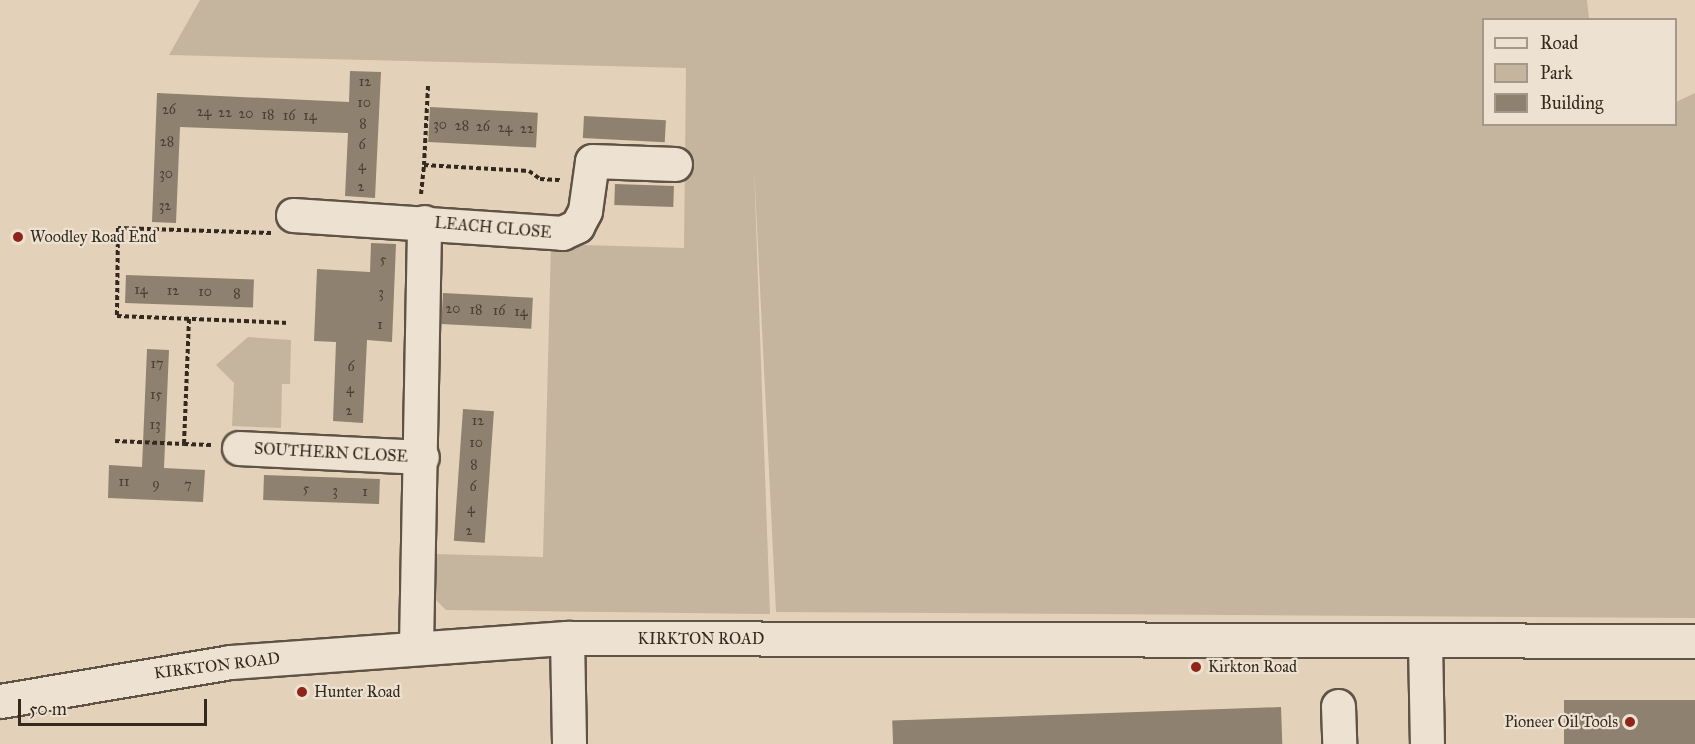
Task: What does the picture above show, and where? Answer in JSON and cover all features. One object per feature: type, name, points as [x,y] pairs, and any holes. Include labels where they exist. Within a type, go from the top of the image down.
[{"type":"street","name":"LEACH CLOSE","points":[[287,224],[424,222],[562,233],[577,226],[585,211],[592,161],[675,164]]},
{"type":"street","points":[[416,646],[422,457],[424,222]]},
{"type":"street","name":"SOUTHERN CLOSE","points":[[239,448],[422,457]]},
{"type":"street","points":[[567,638],[569,744]]},
{"type":"street","name":"KIRKTON ROAD","points":[[0,701],[230,662],[416,646],[567,638],[1425,642],[1695,640]]},
{"type":"street","points":[[1425,642],[1427,744]]},
{"type":"street","points":[[1338,706],[1339,744]]},
{"type":"path","points":[[428,86],[424,165],[529,171],[540,179],[589,181]]},
{"type":"path","points":[[287,224],[118,228],[117,316],[289,323]]},
{"type":"path","points":[[184,444],[189,319]]},
{"type":"path","points":[[115,441],[239,448]]},
{"type":"green space","points":[[200,0],[1587,0],[1589,18],[1482,18],[1482,126],[1677,126],[1677,102],[1695,93],[1695,618],[776,612],[754,167],[770,614],[446,610],[431,595],[433,554],[543,557],[551,244],[684,248],[686,68],[169,55]]},
{"type":"green space","points":[[248,337],[291,340],[290,384],[282,384],[281,428],[232,426],[234,383],[216,365]]},
{"type":"building","points":[[350,71],[381,72],[375,198],[345,196],[348,133],[180,127],[176,223],[152,222],[157,93],[349,102]]},
{"type":"building","points":[[430,107],[538,113],[536,148],[428,142]]},
{"type":"building","points":[[584,116],[666,120],[665,142],[583,138]]},
{"type":"building","points":[[615,184],[674,186],[673,207],[614,205]]},
{"type":"building","points":[[371,243],[396,244],[392,342],[367,340],[363,423],[333,421],[336,342],[314,341],[317,269],[370,272]]},
{"type":"building","points":[[126,275],[254,279],[253,307],[125,303]]},
{"type":"building","points":[[443,293],[533,298],[531,329],[441,324]]},
{"type":"building","points":[[147,349],[169,350],[164,468],[205,470],[203,502],[108,498],[109,465],[142,467]]},
{"type":"building","points":[[463,409],[494,411],[485,543],[454,541]]},
{"type":"building","points":[[264,475],[380,479],[379,504],[263,500]]},
{"type":"building","name":"Pioneer Oil Tools","points":[[1564,700],[1695,700],[1695,744],[1564,744]]},
{"type":"building","points":[[1281,707],[1282,744],[893,744],[892,721]]},
{"type":"place","name":"Woodley Road End","points":[[18,237]]},
{"type":"place","name":"Kirkton Road","points":[[1196,667]]},
{"type":"place","name":"Hunter Road","points":[[302,692]]},
{"type":"place","name":"Pioneer Oil Tools","points":[[1630,722]]}]
